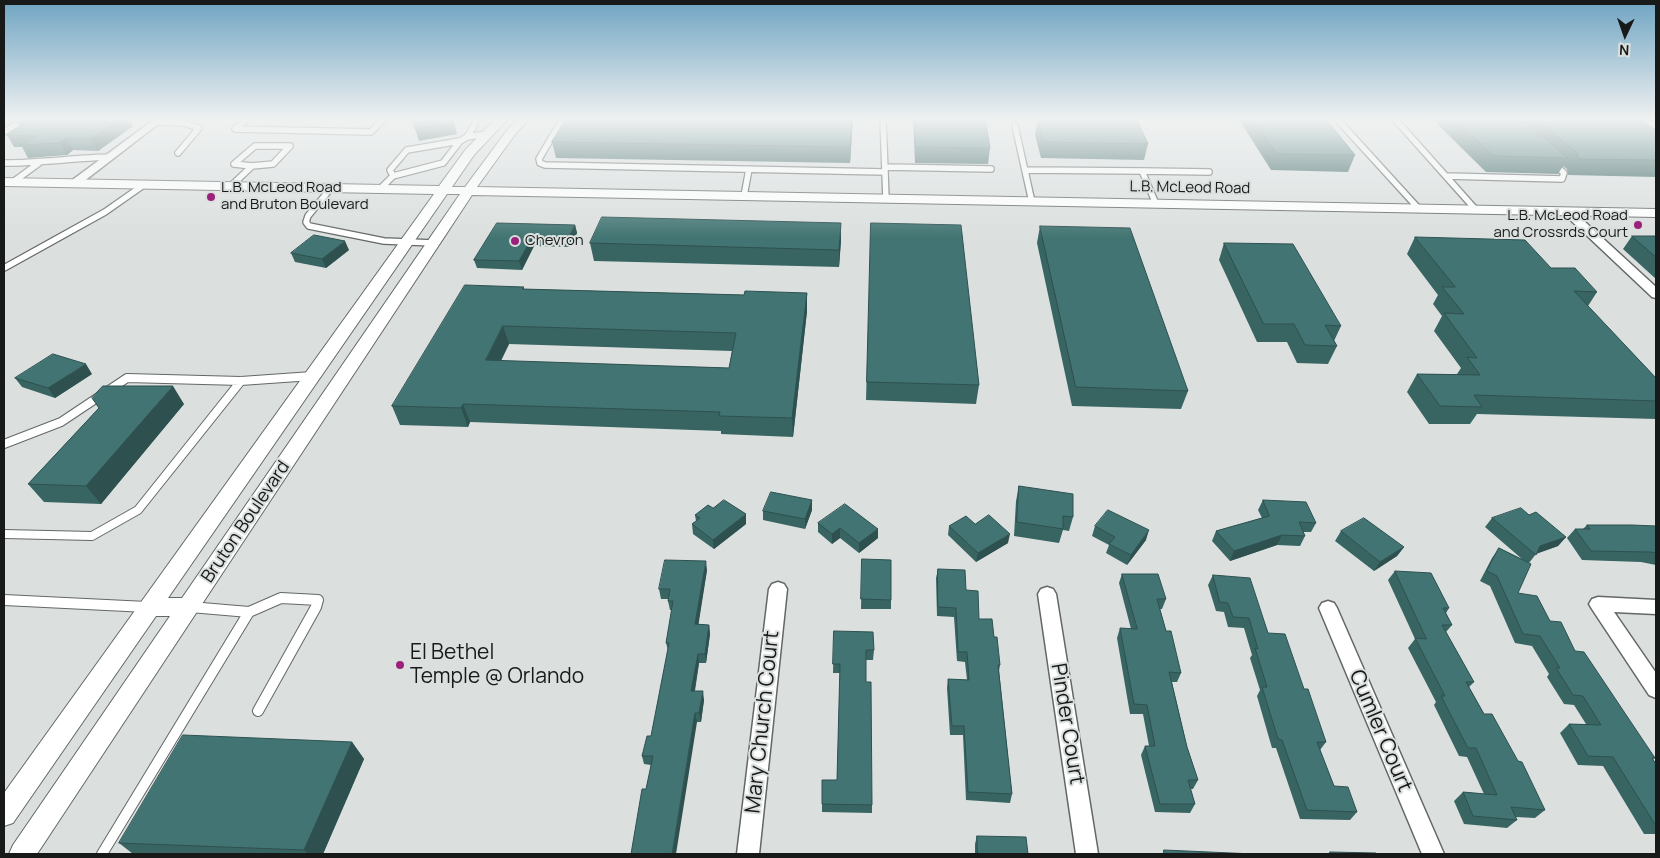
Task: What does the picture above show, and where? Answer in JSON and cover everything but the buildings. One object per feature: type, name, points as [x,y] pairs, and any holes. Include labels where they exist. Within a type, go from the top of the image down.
[{"type":"street","points":[[75,183],[109,158]]},
{"type":"street","name":"Bruton Boulevard","points":[[4,814],[466,158]]},
{"type":"street","name":"Bruton Boulevard","points":[[22,854],[492,158]]},
{"type":"street","name":"L.B. McLeod Road","points":[[8,182],[1656,213]]},
{"type":"street","points":[[1568,212],[1656,294]]},
{"type":"street","name":"Mary Church Court","points":[[748,854],[778,589]]},
{"type":"street","name":"Pinder Court","points":[[1047,594],[1087,854]]},
{"type":"street","points":[[1656,607],[1598,604],[1656,689]]},
{"type":"street","points":[[150,607],[188,607]]},
{"type":"street","name":"Cumler Court","points":[[1328,608],[1433,854]]},
{"type":"lane","points":[[4,163],[39,164],[77,158]]},
{"type":"lane","points":[[241,158],[234,164],[271,166],[279,158]]},
{"type":"lane","points":[[393,176],[390,170],[400,158]]},
{"type":"lane","points":[[380,188],[393,176],[443,163],[447,158]]},
{"type":"lane","points":[[540,158],[540,162],[546,165],[749,169],[991,169]]},
{"type":"lane","points":[[885,158],[886,199]]},
{"type":"lane","points":[[1022,158],[1032,202]]},
{"type":"lane","points":[[1373,158],[1419,209]]},
{"type":"lane","points":[[1430,158],[1476,210]]},
{"type":"lane","points":[[427,167],[432,159]]},
{"type":"lane","points":[[1446,176],[1562,179],[1564,173],[1550,160]]},
{"type":"lane","points":[[8,182],[39,164]]},
{"type":"lane","points":[[405,172],[411,164]]},
{"type":"lane","points":[[231,186],[252,166]]},
{"type":"lane","points":[[744,196],[749,169]]},
{"type":"lane","points":[[1024,170],[1209,172]]},
{"type":"lane","points":[[1142,171],[1156,204]]},
{"type":"lane","points":[[4,268],[105,212],[144,184]]},
{"type":"lane","points":[[331,188],[308,216],[306,222],[309,226],[384,241],[434,243]]},
{"type":"lane","points":[[4,444],[61,422],[127,378],[241,381],[314,376]]},
{"type":"lane","points":[[4,534],[92,536],[138,510],[241,381]]},
{"type":"lane","points":[[188,607],[249,612],[281,598],[318,600],[316,607],[258,711]]},
{"type":"lane","points":[[4,600],[150,607]]},
{"type":"lane","points":[[102,854],[249,612]]},
{"type":"place","name":"L.B. McLeod Road and Bruton Boulevard","points":[[211,197]]},
{"type":"place","name":"L.B. McLeod Road and Crossrds Court","points":[[1638,225]]},
{"type":"place","name":"Chevron","points":[[515,241]]},
{"type":"place","name":"El Bethel Temple @ Orlando","points":[[400,665]]}]
